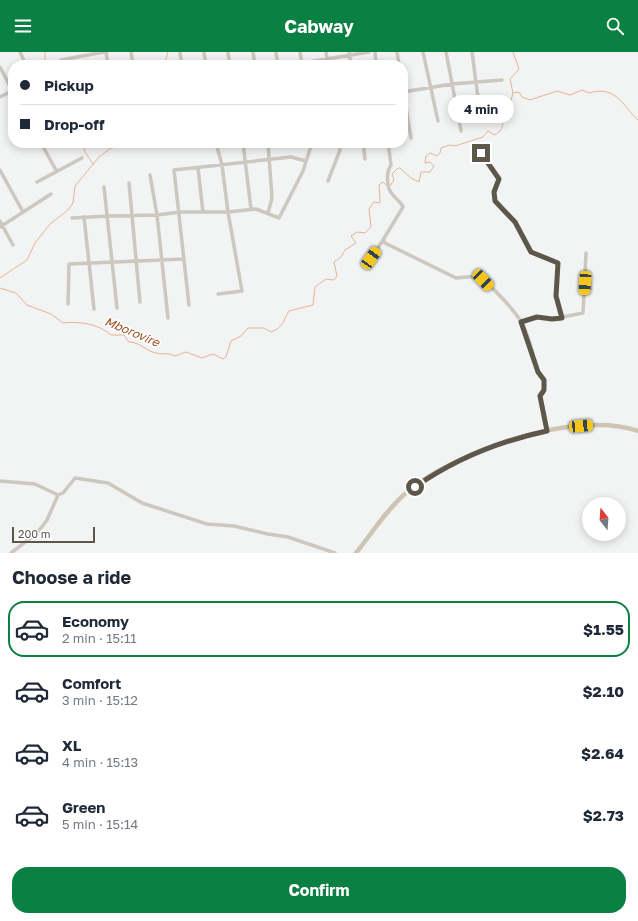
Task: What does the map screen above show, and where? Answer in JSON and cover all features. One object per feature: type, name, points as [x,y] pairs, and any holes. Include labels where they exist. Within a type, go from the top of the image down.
[{"type":"main road","points":[[356,553],[389,511],[406,493],[439,471],[498,444],[547,431],[606,424],[623,426],[638,431]]},
{"type":"street","points":[[61,60],[105,52]]},
{"type":"street","points":[[326,52],[327,58]]},
{"type":"street","points":[[319,60],[369,52]]},
{"type":"street","points":[[423,52],[438,121]]},
{"type":"street","points":[[446,52],[461,131]]},
{"type":"street","points":[[472,52],[480,113]]},
{"type":"street","points":[[0,67],[8,82]]},
{"type":"street","points":[[408,90],[452,84],[502,80]]},
{"type":"street","points":[[408,120],[411,138]]},
{"type":"street","points":[[44,148],[56,170]]},
{"type":"street","points":[[217,148],[222,165],[228,212],[242,291],[218,294]]},
{"type":"street","points":[[244,148],[251,209]]},
{"type":"street","points":[[268,213],[272,198],[269,148]]},
{"type":"street","points":[[72,218],[157,215],[180,212],[228,212],[256,208],[279,218],[306,161],[310,148]]},
{"type":"street","points":[[328,181],[340,148]]},
{"type":"street","points":[[364,148],[365,159]]},
{"type":"street","points":[[366,266],[403,207],[391,194],[389,186],[387,172],[391,165],[389,148]]},
{"type":"street","points":[[481,153],[499,179],[494,192],[495,201],[515,222],[531,252],[558,263],[556,296],[562,318]]},
{"type":"street","points":[[189,305],[180,212],[174,170],[291,157],[306,161]]},
{"type":"street","points":[[37,182],[56,170],[82,158]]},
{"type":"street","points":[[198,168],[203,212]]},
{"type":"street","points":[[0,170],[24,212]]},
{"type":"street","points":[[150,175],[157,215],[168,318]]},
{"type":"street","points":[[129,184],[140,302]]},
{"type":"street","points":[[104,187],[117,308]]},
{"type":"street","points":[[1,227],[51,194]]},
{"type":"street","points":[[84,217],[94,309]]},
{"type":"street","points":[[0,221],[1,227],[13,245]]},
{"type":"street","points":[[383,240],[385,243],[456,278],[478,276],[507,305],[521,322],[538,372],[544,380],[544,390],[540,396],[547,431]]},
{"type":"street","points":[[521,322],[537,317],[552,319],[584,313],[586,253]]},
{"type":"street","points":[[68,304],[69,264],[184,259]]},
{"type":"street","points":[[12,553],[37,533],[47,520],[58,495],[63,493],[76,478],[108,483],[142,503],[207,524],[234,526],[268,534],[288,536],[335,553]]},
{"type":"street","points":[[0,481],[35,484],[58,495]]},
{"type":"waterway","points":[[45,52],[45,60]]},
{"type":"waterway","points":[[166,60],[168,52]]},
{"type":"waterway","points":[[513,52],[519,69],[510,79],[513,93]]},
{"type":"waterway","name":"Mborovire","points":[[514,93],[519,92],[522,97],[530,100],[557,91],[570,95],[582,90],[589,93],[598,91],[606,92],[618,98],[638,120]]},
{"type":"waterway","name":"Mborovire","points":[[390,186],[394,180],[392,174],[398,168],[419,182],[421,172],[430,172],[434,166],[430,162],[425,163],[426,156],[430,153],[437,156],[440,153],[441,148],[450,145],[455,146],[483,137],[488,131],[494,135],[500,131],[503,125],[503,111],[510,104],[513,93]]},
{"type":"waterway","points":[[84,148],[93,164]]},
{"type":"waterway","points":[[0,278],[27,260],[35,243],[50,224],[68,210],[73,203],[75,186],[99,157],[111,148]]},
{"type":"waterway","name":"Mborovire","points":[[0,288],[16,293],[27,305],[51,314],[63,323],[76,322],[88,324],[101,328],[111,335],[124,335],[129,342],[136,343],[152,352],[175,356],[186,352],[202,358],[213,354],[223,359],[226,357],[231,341],[241,336],[248,328],[264,328],[271,332],[281,326],[289,311],[313,305],[315,287],[326,279],[334,280],[337,276],[334,262],[341,257],[345,250],[356,243],[351,236],[357,232],[365,233],[371,227],[369,209],[374,202],[380,202],[379,185],[383,182],[386,185]]},
{"type":"route","points":[[415,487],[439,471],[498,444],[517,437],[547,431],[540,396],[544,390],[544,380],[538,372],[524,327],[521,322],[537,317],[552,319],[562,318],[556,296],[558,263],[531,252],[515,222],[495,201],[494,192],[499,179],[481,153]]}]
